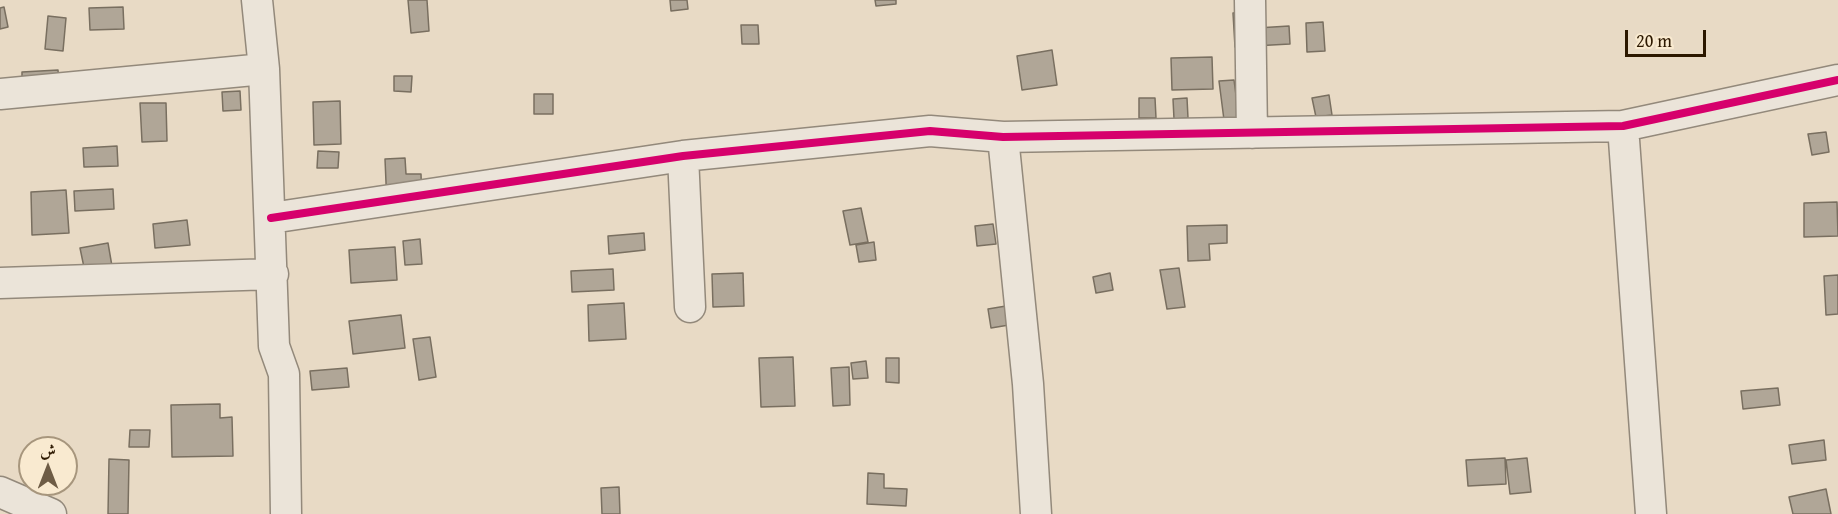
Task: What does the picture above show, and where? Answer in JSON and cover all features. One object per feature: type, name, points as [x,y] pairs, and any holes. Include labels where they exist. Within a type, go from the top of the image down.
[{"type":"street","points":[[257,0],[264,69],[274,346],[284,374],[286,514]]},
{"type":"street","points":[[1250,0],[1252,133]]},
{"type":"street","points":[[0,94],[264,69]]},
{"type":"street","points":[[271,218],[683,156],[930,131],[1002,138],[1623,126],[1838,80]]},
{"type":"street","points":[[1623,126],[1651,514]]},
{"type":"street","points":[[1002,138],[1028,384],[1036,514]]},
{"type":"street","points":[[683,156],[690,307]]},
{"type":"street","points":[[0,284],[273,274]]},
{"type":"street","points":[[0,492],[51,514]]},
{"type":"building","points":[[408,0],[427,0],[429,31],[411,33]]},
{"type":"building","points":[[670,0],[687,0],[688,9],[671,11]]},
{"type":"building","points":[[875,0],[896,0],[896,4],[876,6]]},
{"type":"building","points":[[4,7],[8,27],[0,29],[0,8]]},
{"type":"building","points":[[123,7],[124,29],[90,30],[89,8]]},
{"type":"building","points":[[1257,11],[1257,28],[1289,26],[1290,44],[1235,47],[1233,13]]},
{"type":"building","points":[[48,16],[66,18],[63,51],[45,49]]},
{"type":"building","points":[[1323,22],[1325,51],[1307,52],[1306,23]]},
{"type":"building","points":[[741,25],[758,25],[759,44],[742,44]]},
{"type":"building","points":[[1052,50],[1057,85],[1022,90],[1017,56]]},
{"type":"building","points":[[1212,57],[1213,89],[1172,90],[1171,58]]},
{"type":"building","points":[[58,70],[59,85],[22,87],[22,72]]},
{"type":"building","points":[[394,76],[412,76],[411,92],[394,91]]},
{"type":"building","points":[[1234,80],[1239,118],[1224,120],[1219,81]]},
{"type":"building","points":[[240,91],[241,110],[223,111],[222,92]]},
{"type":"building","points":[[534,94],[553,94],[553,114],[534,114]]},
{"type":"building","points":[[1329,95],[1332,115],[1316,117],[1312,98]]},
{"type":"building","points":[[1139,98],[1155,98],[1156,118],[1139,118]]},
{"type":"building","points":[[1187,98],[1188,118],[1174,119],[1173,99]]},
{"type":"building","points":[[340,101],[341,144],[314,145],[313,102]]},
{"type":"building","points":[[140,103],[166,103],[167,141],[142,142]]},
{"type":"building","points":[[1826,132],[1829,152],[1812,155],[1808,134]]},
{"type":"building","points":[[117,146],[118,166],[84,167],[83,148]]},
{"type":"building","points":[[318,151],[339,152],[338,168],[317,168]]},
{"type":"building","points":[[405,158],[406,174],[421,174],[422,205],[387,206],[385,159]]},
{"type":"building","points":[[113,189],[114,209],[75,211],[74,191]]},
{"type":"building","points":[[66,190],[69,233],[32,235],[31,192]]},
{"type":"building","points":[[1837,202],[1838,236],[1804,237],[1804,203]]},
{"type":"building","points":[[861,208],[868,242],[850,245],[843,211]]},
{"type":"building","points":[[187,220],[190,245],[155,248],[153,224]]},
{"type":"building","points":[[993,224],[996,244],[977,246],[975,226]]},
{"type":"building","points":[[1227,225],[1227,243],[1209,244],[1210,260],[1188,261],[1187,226]]},
{"type":"building","points":[[644,233],[645,250],[609,254],[608,236]]},
{"type":"building","points":[[420,239],[422,264],[405,265],[403,241]]},
{"type":"building","points":[[874,242],[876,260],[859,262],[856,245]]},
{"type":"building","points":[[108,243],[113,272],[86,277],[80,248]]},
{"type":"building","points":[[395,247],[397,280],[351,283],[349,250]]},
{"type":"building","points":[[1179,268],[1185,307],[1167,309],[1160,270]]},
{"type":"building","points":[[613,269],[614,290],[572,292],[571,271]]},
{"type":"building","points":[[743,273],[744,306],[713,307],[712,274]]},
{"type":"building","points":[[1110,273],[1113,290],[1096,293],[1093,277]]},
{"type":"building","points":[[1838,275],[1838,314],[1826,315],[1824,276]]},
{"type":"building","points":[[624,303],[626,339],[589,341],[588,305]]},
{"type":"building","points":[[1006,306],[1009,325],[991,328],[988,309]]},
{"type":"building","points":[[401,315],[405,348],[353,354],[349,321]]},
{"type":"building","points":[[430,337],[436,377],[419,380],[413,339]]},
{"type":"building","points":[[793,357],[795,406],[761,407],[759,358]]},
{"type":"building","points":[[886,358],[899,358],[899,383],[886,382]]},
{"type":"building","points":[[866,361],[868,378],[853,379],[851,363]]},
{"type":"building","points":[[849,367],[850,405],[833,406],[831,368]]},
{"type":"building","points":[[347,368],[349,387],[312,390],[310,371]]},
{"type":"building","points":[[1778,388],[1780,405],[1743,409],[1741,391]]},
{"type":"building","points":[[220,404],[220,418],[232,417],[233,456],[172,457],[171,405]]},
{"type":"building","points":[[130,430],[150,430],[149,447],[129,447]]},
{"type":"building","points":[[1824,440],[1826,460],[1792,464],[1789,445]]},
{"type":"building","points":[[1505,458],[1506,484],[1468,486],[1466,460]]},
{"type":"building","points":[[1527,458],[1531,492],[1510,494],[1506,460]]},
{"type":"building","points":[[109,459],[129,460],[128,514],[108,514]]},
{"type":"building","points":[[868,473],[884,474],[884,488],[907,489],[906,506],[867,504]]},
{"type":"building","points":[[619,487],[620,514],[602,514],[601,488]]},
{"type":"building","points":[[1826,489],[1831,514],[1793,514],[1789,497]]},
{"type":"cycle path","points":[[271,218],[683,156],[930,131],[1003,137],[1623,126],[1838,80]]}]
